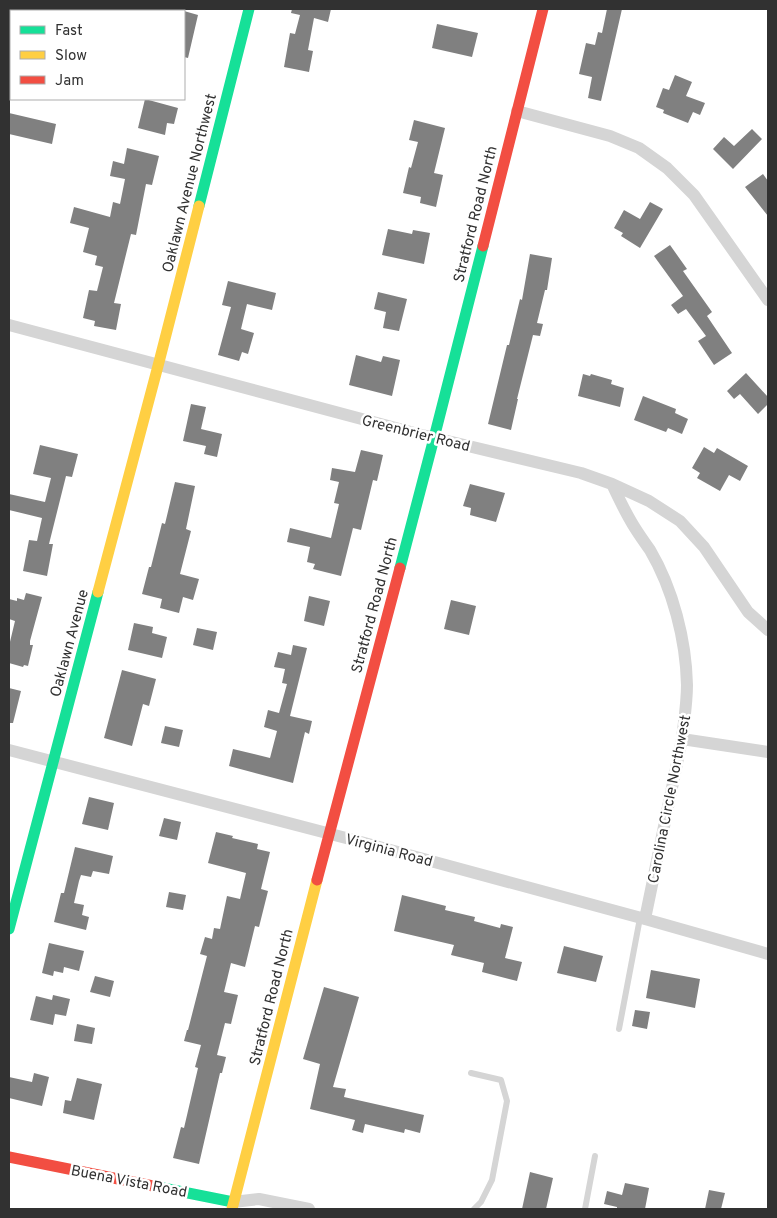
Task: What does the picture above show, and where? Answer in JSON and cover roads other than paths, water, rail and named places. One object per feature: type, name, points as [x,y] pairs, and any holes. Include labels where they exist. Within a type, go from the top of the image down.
[{"type":"main road","name":"Oaklawn Avenue Northwest","points":[[158,366],[249,9]]},
{"type":"main road","name":"Stratford Road North","points":[[233,1206],[328,833],[434,438],[543,9]]},
{"type":"main road","name":"Oaklawn Avenue","points":[[9,929],[158,366]]},
{"type":"main road","name":"Buena Vista Road","points":[[9,1157],[233,1206]]},
{"type":"street","points":[[517,111],[610,136],[639,148],[667,168],[694,195],[768,300]]},
{"type":"street","name":"Greenbrier Road","points":[[9,325],[434,438],[581,473],[612,484],[649,500],[680,521],[704,547],[748,612],[768,630]]},
{"type":"street","name":"Carolina Circle Northwest","points":[[612,484],[634,528],[650,551],[665,580],[685,650],[686,713],[643,918]]},
{"type":"street","points":[[682,738],[768,752]]},
{"type":"street","name":"Virginia Road","points":[[9,750],[328,833],[643,918],[768,954]]},
{"type":"street","name":"Buena Vista Road","points":[[233,1206],[259,1199],[309,1209]]},
{"type":"street","points":[[233,1206],[245,1209]]},
{"type":"lane","points":[[619,1029],[643,918]]},
{"type":"lane","points":[[471,1073],[501,1080],[507,1101],[492,1180],[481,1202],[474,1209]]},
{"type":"lane","points":[[584,1209],[595,1156]]}]
